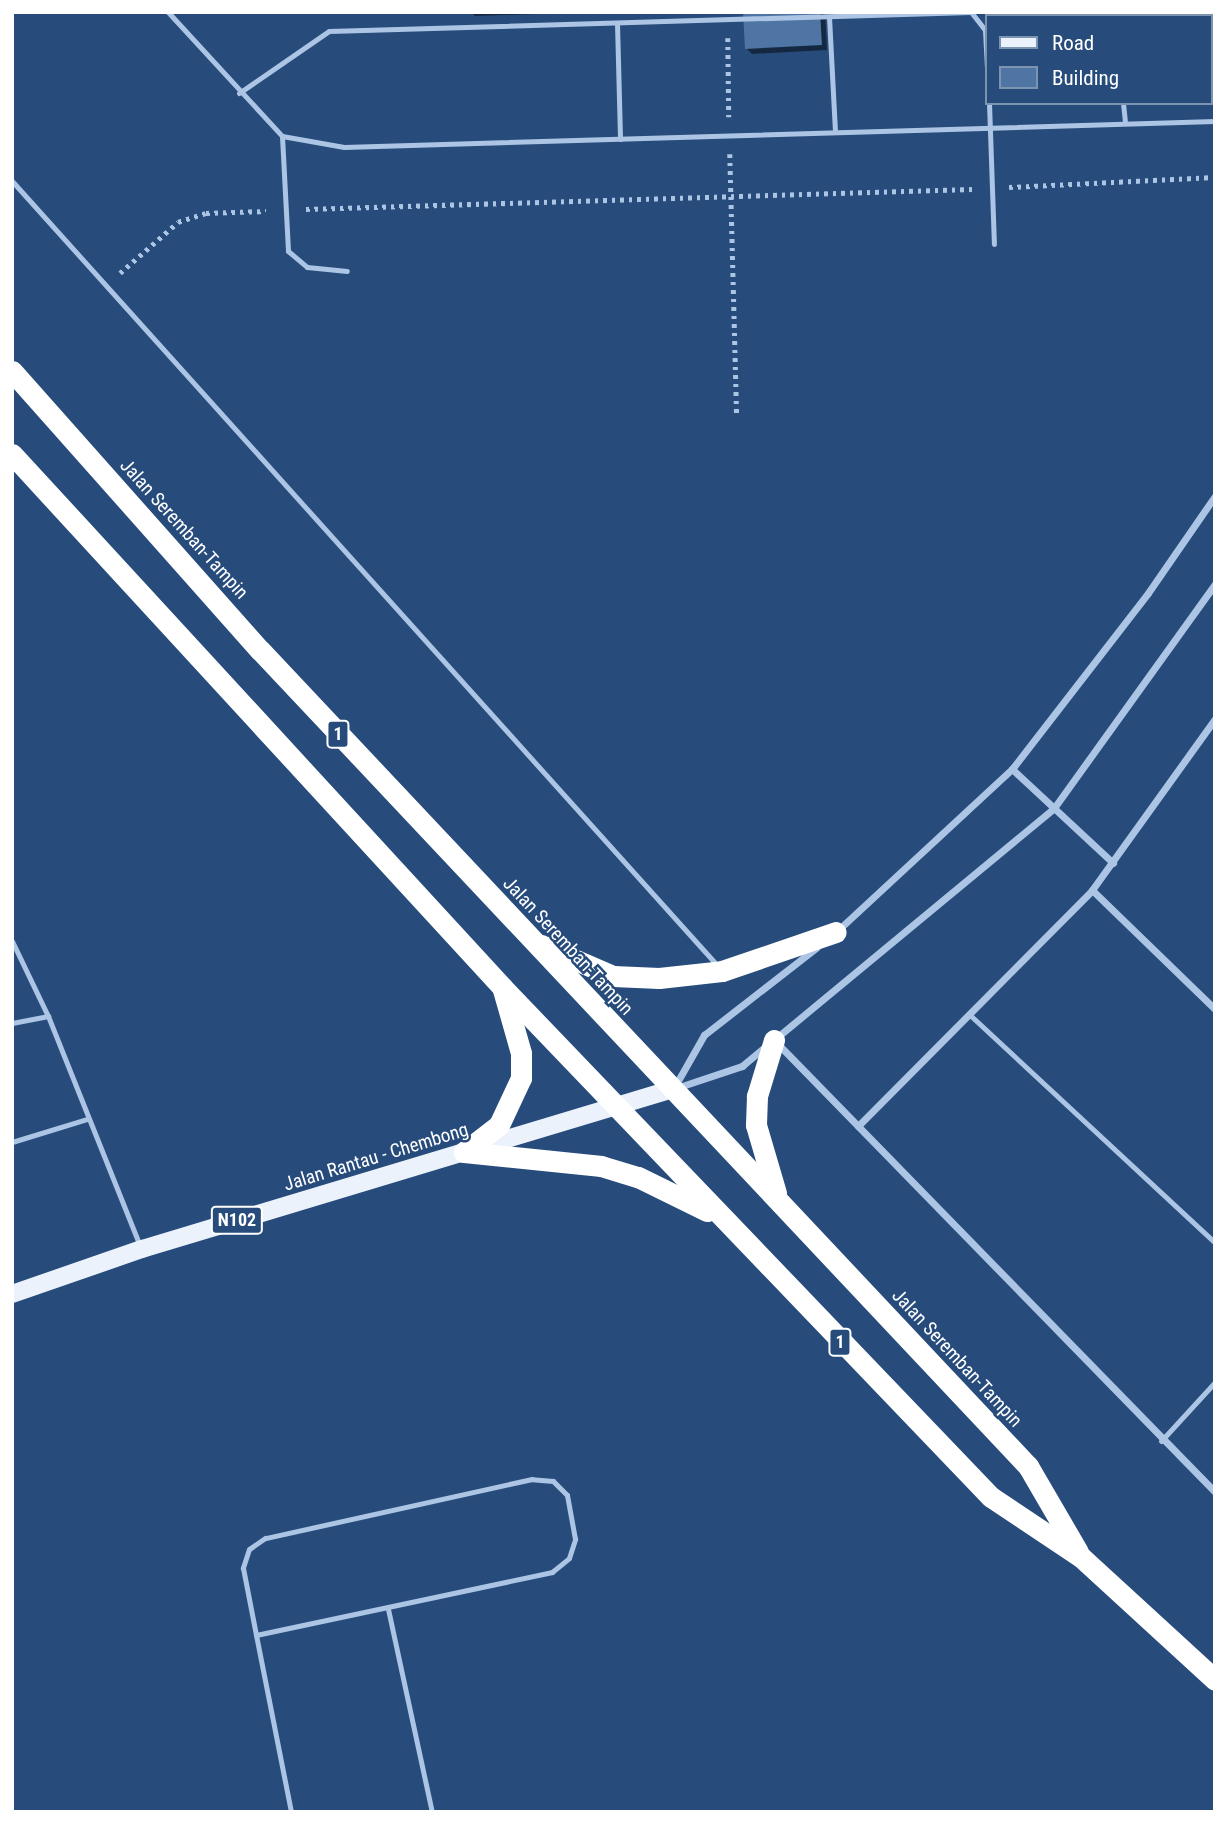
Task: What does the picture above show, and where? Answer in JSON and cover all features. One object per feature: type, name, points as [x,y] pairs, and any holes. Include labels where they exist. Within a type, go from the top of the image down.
[{"type":"highway","name":"Jalan Seremban-Tampin","points":[[12,370],[260,650],[1028,1466],[1081,1557]]},
{"type":"highway","name":"Jalan Seremban-Tampin","points":[[12,454],[503,988],[618,1106],[715,1215],[991,1497],[1081,1557],[1215,1680]]},
{"type":"highway","points":[[532,941],[613,976],[659,978],[722,971],[836,932]]},
{"type":"highway","points":[[464,1152],[499,1125],[521,1078],[521,1053],[503,988]]},
{"type":"highway","points":[[774,1040],[757,1096],[755,1125],[779,1203]]},
{"type":"highway","points":[[464,1152],[601,1166],[638,1177],[715,1215]]},
{"type":"main road","name":"Jalan Rantau - Chembong","points":[[12,1294],[142,1249],[673,1090]]},
{"type":"street","points":[[673,1090],[704,1035],[836,932],[1012,769],[1147,593],[1215,496]]},
{"type":"street","points":[[673,1090],[742,1066],[1054,808],[1215,583]]},
{"type":"street","points":[[858,1126],[971,1016],[1092,890],[1215,719]]},
{"type":"street","points":[[1012,769],[1114,863]]},
{"type":"street","points":[[1092,890],[1215,1009]]},
{"type":"street","points":[[774,1040],[1161,1441],[1215,1492]]},
{"type":"lane","points":[[168,12],[239,93],[282,136],[344,147],[990,128],[1125,121],[1215,121]]},
{"type":"lane","points":[[239,93],[329,31],[971,12],[985,30],[986,50]]},
{"type":"lane","points":[[829,17],[835,132]]},
{"type":"lane","points":[[617,23],[620,139]]},
{"type":"lane","points":[[989,105],[994,244]]},
{"type":"lane","points":[[1123,105],[1125,121]]},
{"type":"lane","points":[[282,136],[288,251],[307,267],[347,271]]},
{"type":"lane","points":[[12,181],[722,971]]},
{"type":"lane","points":[[12,941],[48,1016],[87,1119],[142,1249]]},
{"type":"lane","points":[[12,1023],[48,1016]]},
{"type":"lane","points":[[971,1016],[1215,1243]]},
{"type":"lane","points":[[12,1142],[87,1119]]},
{"type":"lane","points":[[1161,1441],[1215,1382]]},
{"type":"lane","points":[[256,1635],[552,1572],[569,1558],[575,1539],[567,1495],[553,1480],[533,1479],[265,1538],[249,1549],[243,1568],[290,1812]]},
{"type":"lane","points":[[388,1609],[432,1812]]},
{"type":"path","points":[[728,20],[737,415]]},
{"type":"path","points":[[106,286],[178,222],[206,213],[731,198],[1215,177]]},
{"type":"building","points":[[743,12],[820,12],[822,45],[745,49]]}]
